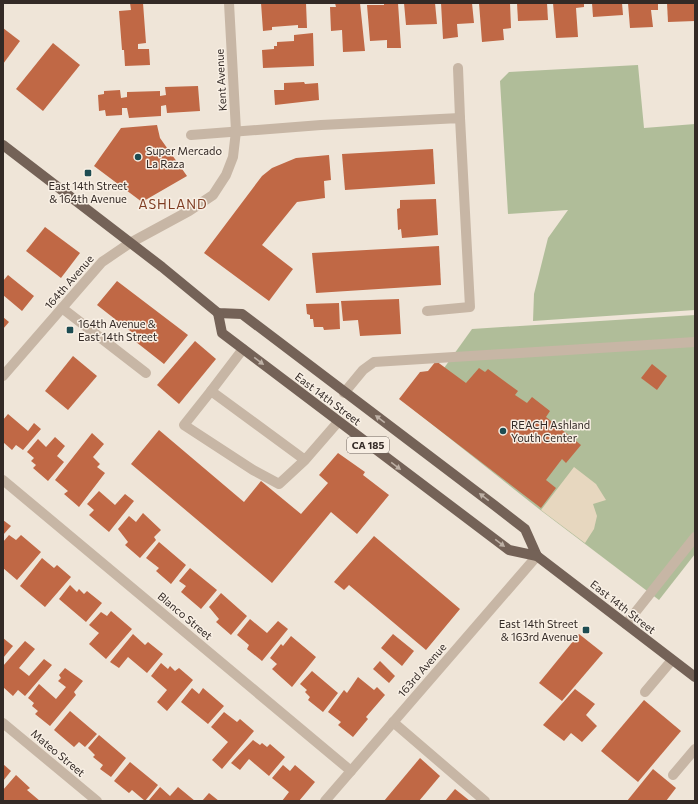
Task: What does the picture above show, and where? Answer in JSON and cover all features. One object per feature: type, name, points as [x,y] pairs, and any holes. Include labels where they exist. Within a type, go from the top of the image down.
[{"type":"main road","points":[[3,145],[218,313]]},
{"type":"main road","name":"East 14th Street","points":[[537,556],[525,529],[344,393],[242,314],[218,313],[222,333],[338,422],[509,550],[537,556],[695,677]]},
{"type":"street","name":"Kent Avenue","points":[[229,3],[236,131],[233,157]]},
{"type":"street","points":[[427,311],[470,307],[458,68]]},
{"type":"street","points":[[191,135],[460,118]]},
{"type":"street","name":"164th Avenue","points":[[3,376],[102,262],[130,243],[189,211],[213,195],[226,175],[233,157]]},
{"type":"street","points":[[62,308],[146,374]]},
{"type":"street","points":[[344,393],[363,370],[374,362],[695,342]]},
{"type":"street","points":[[243,349],[184,425],[253,470],[278,484],[305,460],[338,422]]},
{"type":"street","points":[[211,391],[305,460]]},
{"type":"street","name":"Blanco Street","points":[[3,480],[351,771]]},
{"type":"street","points":[[626,624],[695,537]]},
{"type":"street","name":"163rd Avenue","points":[[325,801],[537,556]]},
{"type":"street","points":[[645,692],[672,660]]},
{"type":"street","points":[[394,722],[485,801]]},
{"type":"street","name":"Mateo Street","points":[[3,723],[97,801]]},
{"type":"street","points":[[673,775],[695,749]]},
{"type":"green space","points":[[638,65],[644,128],[695,124],[695,310],[533,321],[534,294],[548,238],[568,210],[508,214],[500,81],[509,72]]},
{"type":"green space","points":[[695,315],[695,554],[659,600],[539,509],[414,410],[472,329]]},
{"type":"shaded area","points":[[574,467],[596,484],[606,500],[593,504],[597,516],[594,529],[585,543],[541,510]]},
{"type":"building","points":[[130,3],[143,3],[146,43],[138,44],[138,49],[149,49],[150,65],[125,66],[124,50],[122,50],[119,11],[131,10]]},
{"type":"building","points":[[261,3],[306,3],[307,28],[298,28],[298,25],[272,27],[272,30],[263,31]]},
{"type":"building","points":[[335,3],[360,3],[365,51],[343,52],[342,30],[331,31],[330,7],[336,7]]},
{"type":"building","points":[[384,3],[398,3],[401,48],[387,48],[387,40],[370,41],[367,5],[384,5]]},
{"type":"building","points":[[404,3],[435,3],[437,24],[406,25]]},
{"type":"building","points":[[441,3],[472,3],[474,23],[457,24],[458,37],[443,39]]},
{"type":"building","points":[[479,3],[510,3],[511,28],[503,29],[504,40],[482,42]]},
{"type":"building","points":[[517,3],[547,3],[548,20],[518,21]]},
{"type":"building","points":[[553,3],[584,3],[584,7],[576,8],[578,37],[556,38]]},
{"type":"building","points":[[592,3],[622,3],[623,15],[593,17]]},
{"type":"building","points":[[628,3],[658,3],[658,10],[651,10],[653,27],[630,28]]},
{"type":"building","points":[[667,3],[695,3],[695,21],[668,22]]},
{"type":"building","points":[[3,28],[20,41],[3,64]]},
{"type":"building","points":[[313,33],[314,66],[263,68],[262,50],[274,49],[274,46],[277,46],[277,42],[294,41],[294,35]]},
{"type":"building","points":[[53,43],[80,65],[43,111],[16,89]]},
{"type":"building","points":[[304,82],[305,84],[318,83],[319,100],[275,105],[274,90],[284,90],[284,83]]},
{"type":"building","points":[[198,86],[200,111],[167,113],[166,105],[161,106],[161,116],[129,118],[127,108],[122,108],[122,115],[106,116],[105,110],[99,111],[98,95],[104,94],[104,91],[120,90],[121,98],[127,97],[127,92],[160,91],[160,96],[166,95],[165,87]]},
{"type":"building","name":"Super Mercado La Raza","points":[[157,125],[160,138],[187,176],[142,202],[94,166],[121,128]]},
{"type":"building","points":[[433,149],[435,184],[345,190],[342,154]]},
{"type":"building","points":[[329,155],[331,180],[324,181],[325,198],[297,202],[262,245],[293,269],[269,301],[204,253],[262,176],[272,168],[296,158]]},
{"type":"building","points":[[436,199],[438,235],[402,238],[401,229],[398,230],[397,209],[400,208],[400,200]]},
{"type":"building","points":[[45,227],[80,253],[61,278],[26,251]]},
{"type":"building","points":[[439,246],[441,285],[316,293],[312,253]]},
{"type":"building","points":[[8,275],[34,296],[22,311],[3,295],[3,281]]},
{"type":"building","points":[[117,281],[188,335],[164,364],[131,338],[134,334],[97,305]]},
{"type":"building","points":[[399,299],[401,334],[360,336],[358,320],[343,321],[341,301]]},
{"type":"building","points":[[339,303],[340,329],[324,330],[323,327],[314,327],[313,319],[310,319],[310,315],[307,314],[306,304]]},
{"type":"building","points":[[3,317],[9,322],[3,329]]},
{"type":"building","points":[[195,341],[216,359],[179,404],[157,385]]},
{"type":"building","points":[[73,356],[97,376],[68,410],[45,391]]},
{"type":"building","name":"REACH Ashland Youth Center","points":[[436,361],[466,383],[479,368],[485,372],[488,369],[518,391],[515,395],[527,403],[532,397],[550,411],[546,417],[581,445],[566,463],[562,459],[546,480],[556,488],[541,508],[399,399],[420,372],[428,371]]},
{"type":"building","points":[[652,364],[667,376],[657,390],[641,378]]},
{"type":"building","points":[[8,414],[28,431],[34,423],[41,429],[23,450],[16,445],[12,450],[3,442],[3,420]]},
{"type":"building","points":[[159,430],[244,502],[261,481],[301,514],[328,483],[319,475],[338,453],[365,472],[363,475],[389,495],[357,534],[331,512],[272,583],[131,464]]},
{"type":"building","points":[[92,433],[104,444],[93,457],[100,464],[97,467],[105,473],[79,507],[64,494],[68,491],[55,480]]},
{"type":"building","points":[[55,437],[65,446],[57,456],[64,462],[48,481],[33,468],[36,465],[31,461],[34,458],[27,452],[38,439],[46,447]]},
{"type":"building","points":[[99,491],[115,505],[125,494],[134,501],[109,532],[89,515],[94,510],[87,504]]},
{"type":"building","points":[[143,513],[161,530],[154,537],[156,540],[140,558],[125,545],[128,542],[118,529],[129,516],[136,522]]},
{"type":"building","points":[[3,520],[11,526],[3,535]]},
{"type":"building","points":[[9,535],[16,540],[21,535],[41,552],[17,580],[3,568],[3,542]]},
{"type":"building","points":[[374,536],[460,609],[426,650],[349,585],[344,590],[334,582]]},
{"type":"building","points":[[159,542],[186,565],[171,584],[156,571],[159,568],[146,558]]},
{"type":"building","points":[[42,558],[54,568],[57,565],[71,577],[45,607],[20,586]]},
{"type":"building","points":[[190,568],[217,590],[201,609],[181,592],[186,586],[179,581]]},
{"type":"building","points":[[70,585],[77,592],[79,589],[84,594],[87,591],[102,603],[86,622],[59,599]]},
{"type":"building","points":[[221,593],[247,616],[231,635],[216,622],[219,619],[209,607]]},
{"type":"building","points":[[111,611],[132,629],[106,659],[89,644],[99,633],[89,625],[101,612],[107,616]]},
{"type":"building","points":[[250,619],[267,633],[278,621],[288,629],[262,661],[247,649],[249,645],[237,635]]},
{"type":"building","points":[[133,634],[145,645],[148,642],[163,654],[147,673],[128,657],[119,668],[110,662]]},
{"type":"building","points":[[393,634],[414,651],[402,666],[381,648]]},
{"type":"building","points":[[579,634],[603,653],[562,701],[539,683]]},
{"type":"building","points":[[291,636],[316,657],[292,687],[272,669],[277,664],[270,658],[281,644],[283,646]]},
{"type":"building","points":[[3,638],[13,646],[3,658]]},
{"type":"building","points":[[25,641],[35,649],[19,668],[29,676],[44,659],[52,665],[25,696],[18,690],[13,696],[3,687],[3,666]]},
{"type":"building","points":[[380,661],[395,676],[389,683],[373,669]]},
{"type":"building","points":[[161,663],[168,669],[170,666],[175,671],[179,668],[193,680],[167,711],[157,702],[167,690],[151,676]]},
{"type":"building","points":[[65,668],[83,681],[74,692],[76,695],[50,726],[35,714],[38,711],[32,706],[34,703],[28,698],[39,684],[56,699],[66,687],[58,681],[61,678],[59,675]]},
{"type":"building","points":[[312,671],[338,693],[323,712],[308,700],[310,697],[305,692],[307,690],[300,684]]},
{"type":"building","points":[[358,677],[374,690],[377,687],[385,695],[366,717],[368,719],[353,737],[338,725],[341,722],[328,712],[344,690],[347,693]]},
{"type":"building","points":[[192,688],[199,694],[203,688],[224,706],[208,724],[181,702]]},
{"type":"building","points":[[575,689],[595,704],[586,715],[597,726],[582,742],[571,733],[564,741],[543,725]]},
{"type":"building","points":[[644,700],[681,731],[638,782],[601,751]]},
{"type":"building","points":[[70,711],[97,734],[85,747],[79,742],[74,747],[54,730]]},
{"type":"building","points":[[224,712],[237,722],[240,719],[254,731],[222,769],[212,760],[228,742],[211,727]]},
{"type":"building","points":[[99,735],[126,758],[111,777],[100,769],[103,765],[93,757],[95,755],[88,748]]},
{"type":"building","points":[[253,740],[260,745],[262,743],[267,747],[270,744],[285,757],[269,776],[249,759],[240,770],[231,763]]},
{"type":"building","points":[[420,758],[440,776],[419,801],[384,801]]},
{"type":"building","points":[[130,762],[158,785],[145,801],[132,790],[129,793],[114,781]]},
{"type":"building","points":[[3,764],[11,771],[3,781]]},
{"type":"building","points":[[283,765],[290,771],[295,765],[315,782],[299,801],[282,801],[289,792],[272,778]]},
{"type":"building","points":[[653,769],[676,788],[666,801],[627,801]]},
{"type":"building","points":[[16,775],[30,788],[27,790],[40,801],[3,801],[3,790]]},
{"type":"building","points":[[160,787],[170,796],[178,787],[195,801],[150,801],[149,800]]},
{"type":"building","points":[[455,789],[470,801],[445,801]]},
{"type":"building","points":[[209,793],[219,801],[202,801]]},
{"type":"place","name":"Super Mercado La Raza","points":[[138,157]]},
{"type":"place","name":"East 14th Street & 164th Avenue","points":[[88,173]]},
{"type":"place","name":"164th Avenue & East 14th Street","points":[[70,330]]},
{"type":"place","name":"REACH Ashland Youth Center","points":[[503,431]]},
{"type":"place","name":"East 14th Street & 163rd Avenue","points":[[586,630]]},
{"type":"district","name":"ASHLAND","points":[[173,204]]}]
